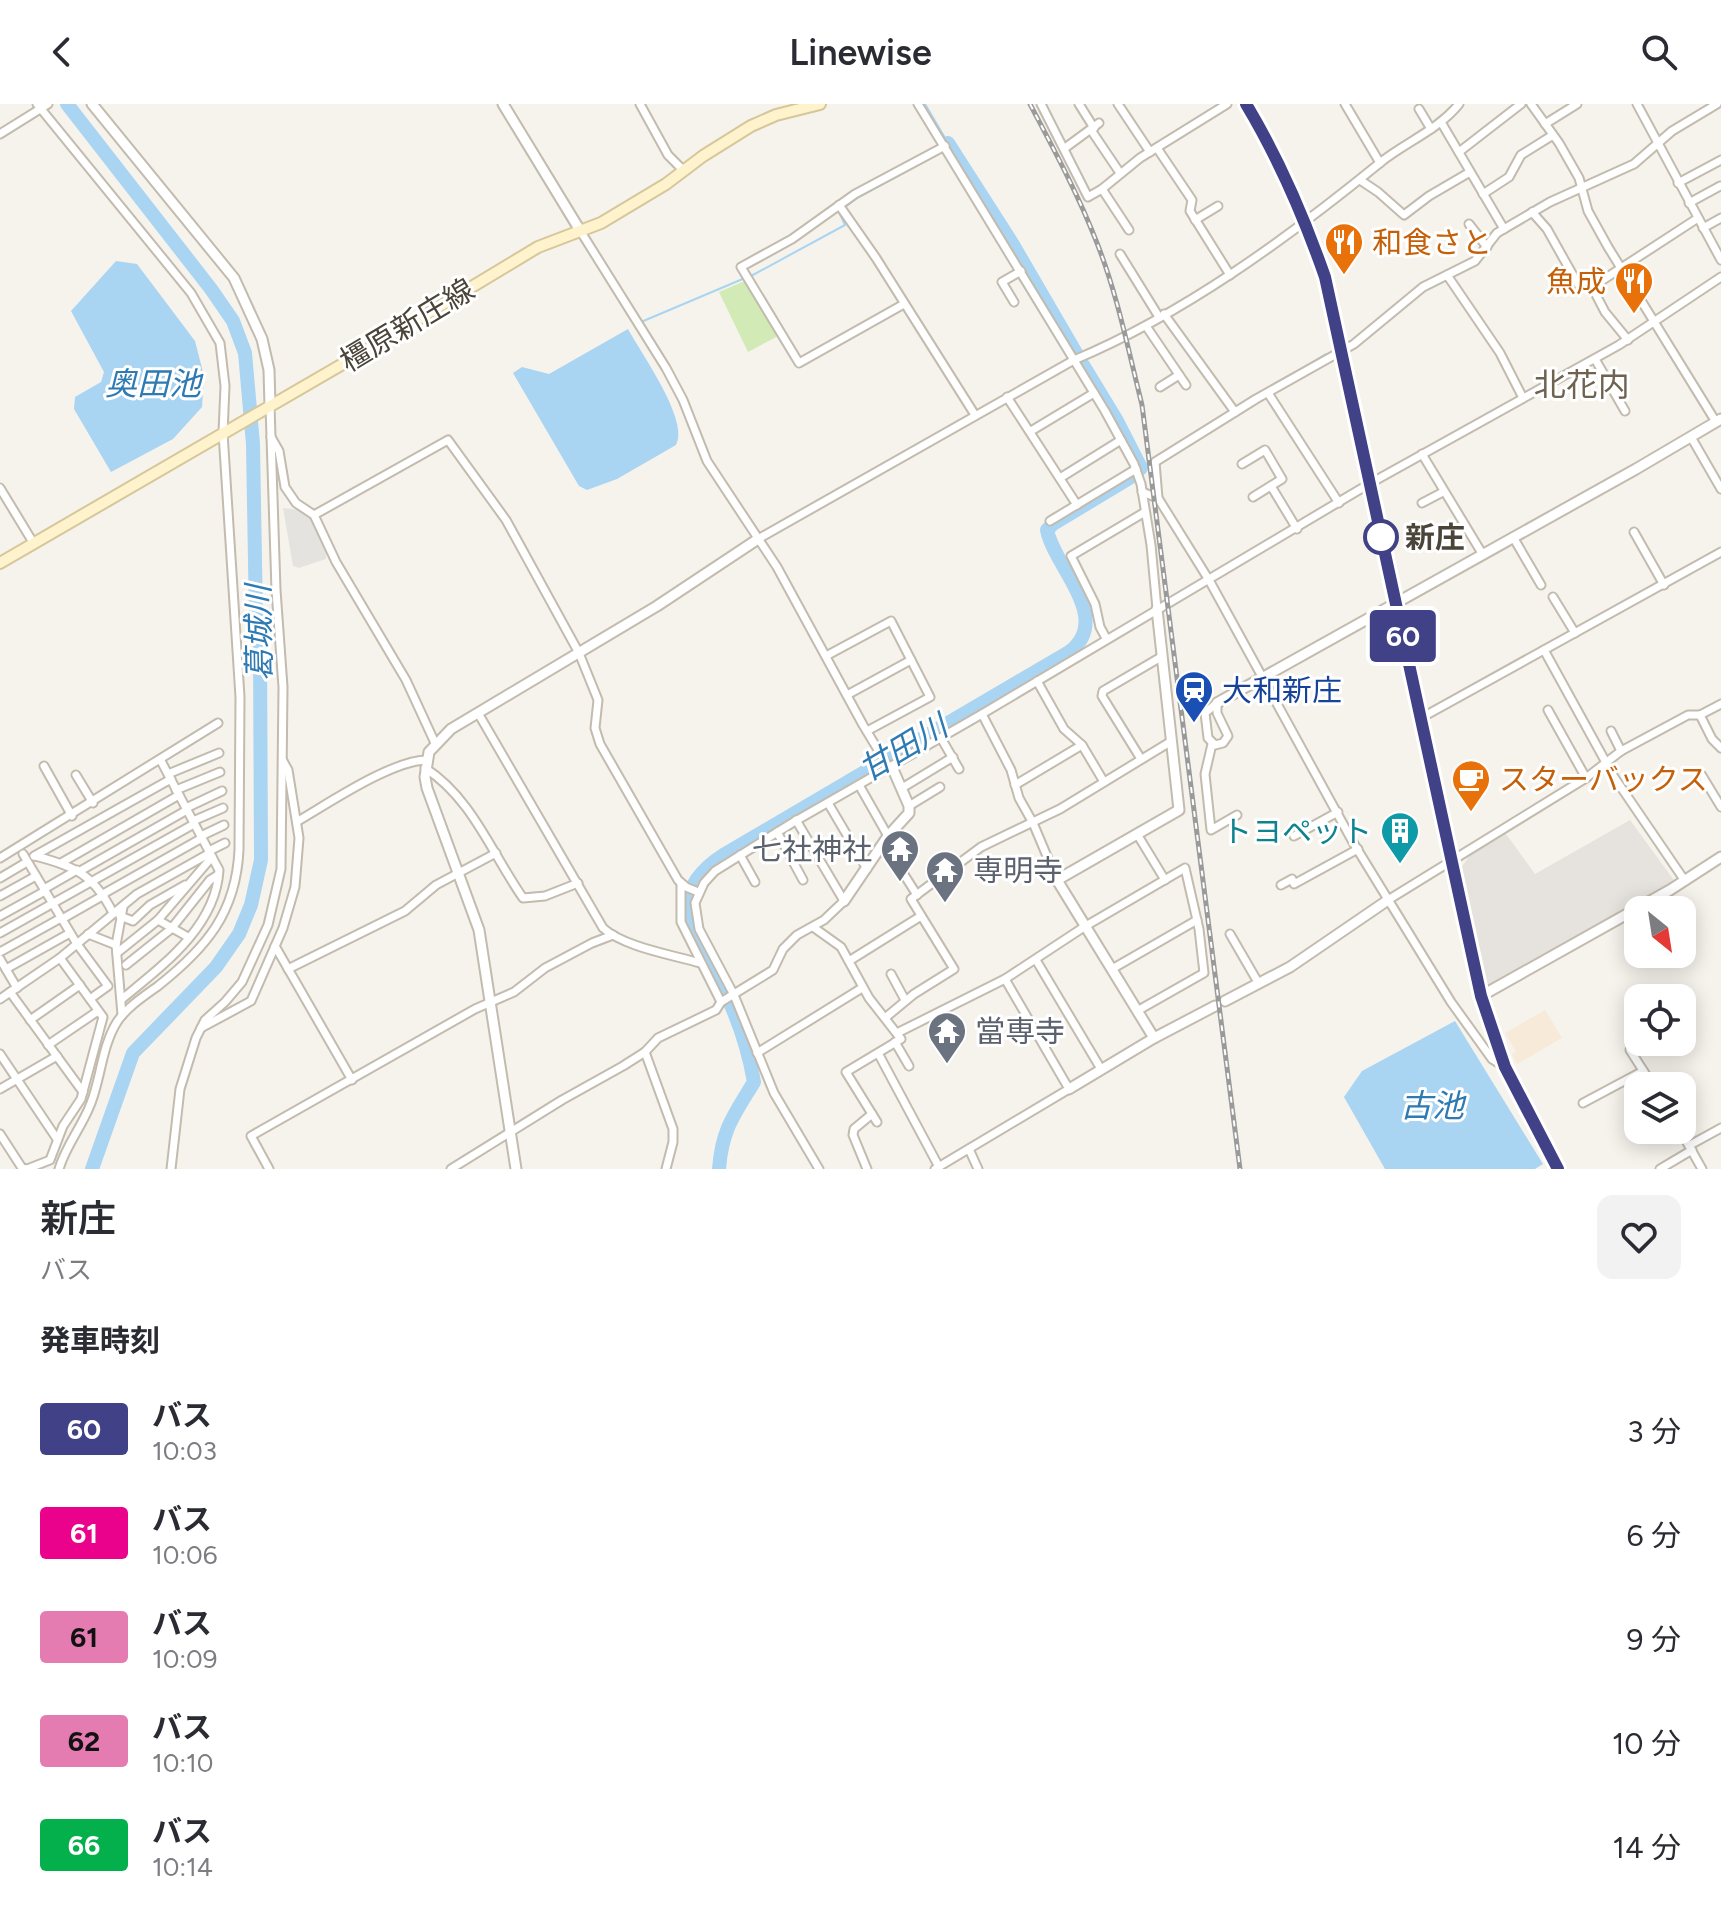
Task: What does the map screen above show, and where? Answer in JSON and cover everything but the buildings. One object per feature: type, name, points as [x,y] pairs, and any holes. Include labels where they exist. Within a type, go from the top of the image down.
[{"type":"highway","points":[[1251,106],[1305,221],[1325,277],[1481,996],[1505,1067],[1558,1169]]},
{"type":"main road","name":"橿原新庄線","points":[[0,563],[538,247],[581,232],[659,189],[683,170],[764,120],[820,104]]},
{"type":"street","points":[[92,104],[234,278],[262,339],[269,370],[267,408],[283,687],[281,869],[273,908],[242,982],[199,1029],[180,1089],[171,1169]]},
{"type":"street","points":[[451,1169],[645,1052],[658,1038],[716,1010],[727,998],[773,970],[783,949],[797,935],[824,920],[844,901],[888,836],[909,813],[902,788],[867,731],[777,567],[707,461],[683,400],[503,104]]},
{"type":"street","points":[[640,104],[668,155],[683,170]]},
{"type":"street","points":[[918,104],[1094,393],[1138,473],[1142,492],[1154,571],[1179,810],[1057,880]]},
{"type":"street","points":[[1041,104],[1088,197],[1227,104]]},
{"type":"street","points":[[1079,104],[1120,173]]},
{"type":"street","points":[[1118,104],[1192,200],[1190,211],[1230,275]]},
{"type":"street","points":[[1345,104],[1380,163]]},
{"type":"street","points":[[1459,152],[1521,104]]},
{"type":"street","points":[[1237,815],[1211,830],[1205,774],[1212,744],[1208,738],[1205,713],[1217,703],[1719,420],[1621,268],[1588,211],[1583,186],[1531,104]]},
{"type":"street","points":[[1545,124],[1577,104]]},
{"type":"street","points":[[1637,104],[1721,260]]},
{"type":"street","points":[[1505,1067],[1492,1059],[1460,1014],[1358,849],[1209,580],[1158,498],[1155,462],[1233,410],[1341,352],[1377,327],[1423,287],[1475,261],[1493,237],[1504,229],[1583,186],[1634,164],[1672,131],[1717,104]]},
{"type":"street","points":[[516,1169],[479,930],[427,788],[426,764],[435,743],[451,729],[657,606],[758,539],[1074,360],[1146,326],[1230,275],[1380,163],[1441,122],[1456,105]]},
{"type":"street","points":[[0,134],[43,106],[191,293],[220,343],[225,386],[240,697],[238,868],[229,905],[209,937],[181,966],[122,1015],[116,1024],[90,1105],[67,1144],[59,1169]]},
{"type":"street","points":[[1419,109],[1431,129]]},
{"type":"street","points":[[1441,122],[1504,229]]},
{"type":"street","points":[[1065,148],[1095,127]]},
{"type":"street","points":[[1483,194],[1509,177],[1521,155],[1553,135]]},
{"type":"street","points":[[904,304],[799,363],[741,267],[945,146]]},
{"type":"street","points":[[1678,183],[1721,160]]},
{"type":"street","points":[[1360,180],[1404,215],[1470,172]]},
{"type":"street","points":[[1689,203],[1720,186]]},
{"type":"street","points":[[1102,189],[1129,230]]},
{"type":"street","points":[[1195,220],[1218,206]]},
{"type":"street","points":[[841,209],[975,415]]},
{"type":"street","points":[[1532,212],[1547,229],[1579,286],[1592,287],[1698,218]]},
{"type":"street","points":[[1703,228],[1721,218]]},
{"type":"street","points":[[1469,224],[1487,247]]},
{"type":"street","points":[[1120,254],[1233,410]]},
{"type":"street","points":[[1014,302],[1002,282],[1021,271]]},
{"type":"street","points":[[1447,275],[1500,353],[1523,398]]},
{"type":"street","points":[[819,1169],[774,1093],[757,1053],[727,998],[699,929],[695,916],[696,891],[715,871],[796,820],[982,714],[1369,484],[1628,340],[1721,277]]},
{"type":"street","points":[[1592,287],[1605,312],[1628,340]]},
{"type":"street","points":[[1146,326],[1186,385]]},
{"type":"street","points":[[1595,359],[1625,411]]},
{"type":"street","points":[[1160,387],[1179,375]]},
{"type":"street","points":[[1031,431],[1094,393]]},
{"type":"street","points":[[1268,393],[1339,503]]},
{"type":"street","points":[[1007,397],[1077,505]]},
{"type":"street","points":[[270,436],[279,451],[282,478],[289,494],[314,515],[336,562],[406,680],[435,743]]},
{"type":"street","points":[[1691,437],[1721,489]]},
{"type":"street","points":[[314,515],[448,440],[506,520],[579,653],[598,700],[595,728],[600,744],[684,886],[681,922],[700,963],[727,998]]},
{"type":"street","points":[[1060,478],[1121,440]]},
{"type":"street","points":[[1242,464],[1265,450],[1282,479],[1253,497]]},
{"type":"street","points":[[1422,454],[1483,555]]},
{"type":"street","points":[[1050,521],[1138,473]]},
{"type":"street","points":[[1271,486],[1297,529]]},
{"type":"street","points":[[0,488],[34,544]]},
{"type":"street","points":[[1142,492],[1158,498]]},
{"type":"street","points":[[1422,503],[1443,492]]},
{"type":"street","points":[[1106,638],[1095,604],[1071,556],[1145,512]]},
{"type":"street","points":[[1634,532],[1664,585]]},
{"type":"street","points":[[1513,537],[1541,585]]},
{"type":"street","points":[[1421,718],[1721,552]]},
{"type":"street","points":[[1553,597],[1575,633]]},
{"type":"street","points":[[826,656],[891,621],[930,697],[867,731]]},
{"type":"street","points":[[1544,650],[1635,811],[1685,881]]},
{"type":"street","points":[[1141,759],[1102,696],[1103,691],[1161,657]]},
{"type":"street","points":[[847,695],[911,660]]},
{"type":"street","points":[[1037,681],[1064,729],[1082,745],[1104,782]]},
{"type":"street","points":[[1212,744],[1219,745],[1228,736],[1217,713],[1217,703]]},
{"type":"street","points":[[878,1053],[937,1168],[1154,1038],[1290,967],[1388,900],[1586,778],[1621,751],[1688,715],[1700,715],[1721,704]]},
{"type":"street","points":[[1548,710],[1586,778]]},
{"type":"street","points":[[478,713],[597,920],[613,935],[700,963]]},
{"type":"street","points":[[982,714],[1011,770],[1057,880],[1154,1038]]},
{"type":"street","points":[[1700,715],[1712,739],[1721,748]]},
{"type":"street","points":[[0,858],[218,723]]},
{"type":"street","points":[[1611,731],[1621,751]]},
{"type":"street","points":[[941,738],[959,769]]},
{"type":"street","points":[[885,1018],[905,1000],[954,969],[911,899],[981,847],[1033,823],[1170,742]]},
{"type":"street","points":[[1015,785],[1082,745]]},
{"type":"street","points":[[0,878],[28,857],[121,807],[169,776],[219,753]]},
{"type":"street","points":[[902,788],[953,757]]},
{"type":"street","points":[[199,1029],[251,1001],[275,946],[295,887],[298,821],[288,770],[281,759]]},
{"type":"street","points":[[122,999],[167,962],[209,910],[219,870],[161,761]]},
{"type":"street","points":[[298,821],[381,775],[412,762],[426,764],[450,788],[488,837],[500,866],[523,898],[545,896],[578,883]]},
{"type":"street","points":[[44,766],[72,816]]},
{"type":"street","points":[[61,863],[178,793],[220,772]]},
{"type":"street","points":[[1701,774],[1721,807]]},
{"type":"street","points":[[76,775],[93,803]]},
{"type":"street","points":[[859,785],[888,836]]},
{"type":"street","points":[[909,806],[940,787]]},
{"type":"street","points":[[0,916],[222,791]]},
{"type":"street","points":[[828,803],[867,869]]},
{"type":"street","points":[[121,807],[130,823]]},
{"type":"street","points":[[0,933],[223,808]]},
{"type":"street","points":[[1294,836],[1338,812]]},
{"type":"street","points":[[796,820],[844,901]]},
{"type":"street","points":[[0,952],[224,825]]},
{"type":"street","points":[[777,832],[803,880]]},
{"type":"street","points":[[1137,834],[1165,880]]},
{"type":"street","points":[[129,843],[137,857]]},
{"type":"street","points":[[0,999],[60,958],[117,914],[123,905],[225,843]]},
{"type":"street","points":[[881,849],[898,865],[917,895]]},
{"type":"street","points":[[1281,885],[1292,879],[1294,884],[1358,849]]},
{"type":"street","points":[[10,852],[61,863],[78,871],[93,881],[117,914],[133,921],[150,905],[191,882]]},
{"type":"street","points":[[288,969],[405,911],[430,889],[496,853]]},
{"type":"street","points":[[116,949],[155,922],[191,882],[210,854]]},
{"type":"street","points":[[740,855],[755,882]]},
{"type":"street","points":[[28,857],[70,933],[108,986],[90,999]]},
{"type":"street","points":[[1481,996],[1685,881],[1721,857]]},
{"type":"street","points":[[867,1169],[853,1135],[854,1129],[874,1118],[846,1072],[896,1038],[1005,979],[1084,927],[1185,868],[1197,920],[1204,973],[1137,1011]]},
{"type":"street","points":[[126,965],[171,929],[210,880],[218,875]]},
{"type":"street","points":[[0,896],[36,876]]},
{"type":"street","points":[[684,886],[696,891]]},
{"type":"street","points":[[142,913],[188,937]]},
{"type":"street","points":[[117,914],[116,949],[122,1015]]},
{"type":"street","points":[[849,961],[921,916]]},
{"type":"street","points":[[1112,969],[1197,920]]},
{"type":"street","points":[[813,927],[838,943],[862,988],[885,1018],[909,1066]]},
{"type":"street","points":[[4,972],[70,933]]},
{"type":"street","points":[[88,934],[116,949]]},
{"type":"street","points":[[1230,934],[1259,984]]},
{"type":"street","points":[[269,1169],[251,1136],[492,1001],[514,992],[545,968],[613,935]]},
{"type":"street","points":[[275,946],[352,1080]]},
{"type":"street","points":[[0,1134],[22,1168],[50,1160],[57,1139],[83,1092],[103,1017],[60,958]]},
{"type":"street","points":[[0,959],[30,1020],[83,1092]]},
{"type":"street","points":[[1036,960],[1101,1069]]},
{"type":"street","points":[[891,974],[905,1000]]},
{"type":"street","points":[[1005,979],[1069,1089]]},
{"type":"street","points":[[30,1020],[80,985]]},
{"type":"street","points":[[757,1053],[862,988]]},
{"type":"street","points":[[48,1045],[98,1011]]},
{"type":"street","points":[[645,1052],[673,1129],[666,1169]]},
{"type":"street","points":[[0,1054],[57,1139]]},
{"type":"street","points":[[0,1089],[57,1056]]},
{"type":"street","points":[[1583,1103],[1643,1071],[1634,1056]]},
{"type":"street","points":[[1660,1169],[1721,1128]]},
{"type":"street","points":[[1689,1144],[1702,1169]]},
{"type":"street","points":[[969,1149],[978,1169]]},
{"type":"shaded area","points":[[283,508],[310,515],[327,551],[326,559],[299,568],[293,566]]},
{"type":"shaded area","points":[[1630,820],[1676,883],[1653,896],[1624,896],[1624,913],[1492,988],[1486,985],[1461,868],[1470,855],[1506,834],[1535,874]]},
{"type":"shaded area","points":[[1545,1010],[1562,1038],[1517,1064],[1512,1054],[1516,1052],[1505,1033]]},
{"type":"green space","points":[[747,280],[780,335],[748,352],[719,292]]},
{"type":"water","name":"奥田池","points":[[116,261],[137,264],[195,341],[204,376],[202,407],[173,439],[111,472],[74,409],[75,397],[101,382],[104,372],[71,311]]},
{"type":"water","points":[[628,329],[670,404],[676,420],[676,445],[617,479],[587,490],[579,486],[513,373],[522,367],[549,374]]},
{"type":"water","name":"古池","points":[[1455,1021],[1543,1164],[1535,1169],[1385,1169],[1344,1097],[1362,1071]]},
{"type":"waterway","name":"葛城川","points":[[67,104],[211,289],[233,321],[245,353],[253,444],[256,620],[260,648],[261,860],[251,905],[239,934],[216,967],[133,1053],[92,1169]]},
{"type":"waterway","points":[[925,104],[948,143]]},
{"type":"waterway","name":"甘田川","points":[[948,143],[1012,243],[1076,353]]},
{"type":"waterway","points":[[844,208],[942,152]]},
{"type":"waterway","points":[[751,276],[845,225],[839,212]]},
{"type":"waterway","points":[[641,322],[745,278]]},
{"type":"waterway","points":[[1293,374],[1326,354]]},
{"type":"waterway","name":"甘田川","points":[[719,1169],[726,1133],[754,1082],[734,1013],[690,919],[688,903],[692,887],[704,870],[725,854],[1069,652],[1081,639],[1086,624],[1084,609],[1047,530],[1141,468],[1083,365]]},
{"type":"waterway","points":[[1238,406],[1256,395]]},
{"type":"waterway","points":[[1141,468],[1151,461]]},
{"type":"railway","points":[[1030,104],[1073,187],[1103,258],[1142,405],[1240,1169]]},
{"type":"bus line","name":"60","points":[[1246,104],[1279,163],[1305,221],[1325,277],[1481,996],[1496,1047],[1558,1169]]},
{"type":"place","name":"和食さと","points":[[1344,276]]},
{"type":"place","name":"魚成","points":[[1634,315]]},
{"type":"place","name":"新庄","points":[[1381,537]]},
{"type":"place","name":"大和新庄","points":[[1194,724]]},
{"type":"place","name":"スターバックス","points":[[1471,813]]},
{"type":"place","name":"トヨペット","points":[[1400,865]]},
{"type":"place","name":"七社神社","points":[[900,883]]},
{"type":"place","name":"専明寺","points":[[945,904]]},
{"type":"place","name":"當専寺","points":[[947,1065]]},
{"type":"district","name":"北花内","points":[[1582,385]]}]
